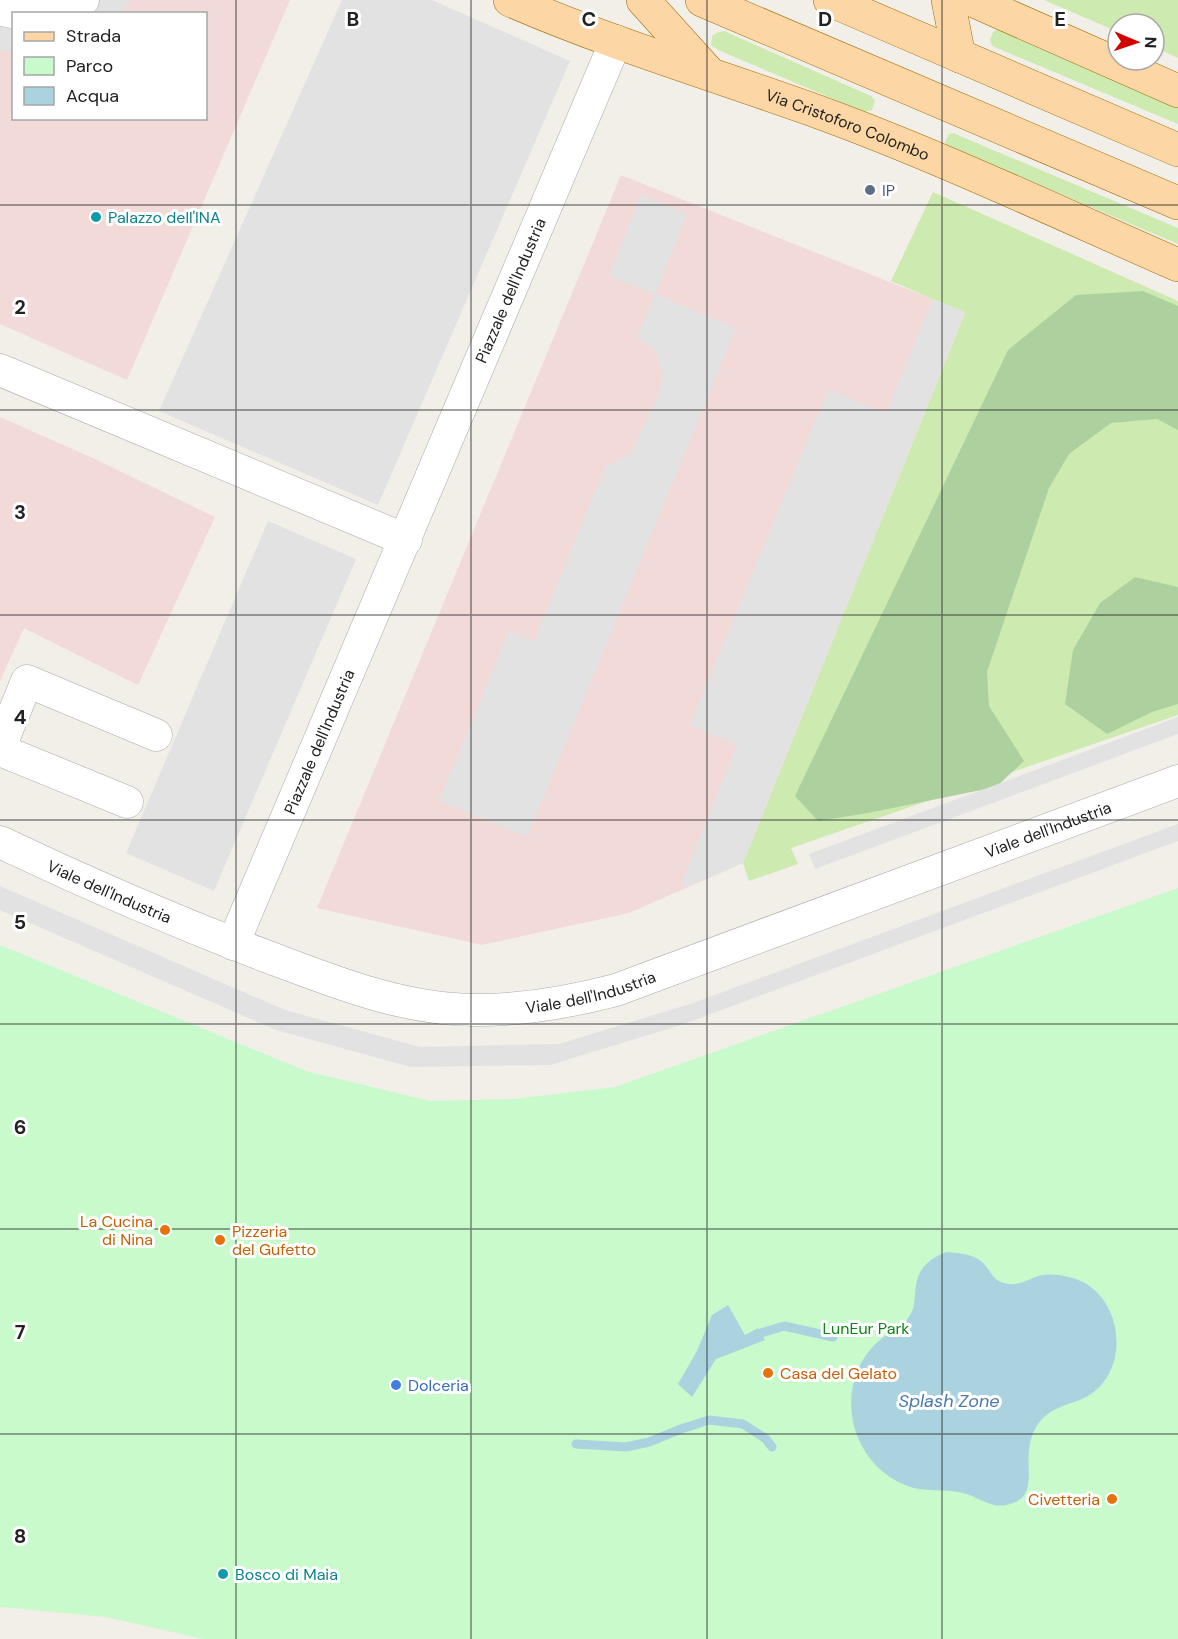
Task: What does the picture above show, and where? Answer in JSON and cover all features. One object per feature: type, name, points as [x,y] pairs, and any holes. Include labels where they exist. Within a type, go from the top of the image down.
[{"type":"main road","name":"Via Cristoforo Colombo","points":[[510,0],[547,16],[897,143],[1178,265]]},
{"type":"main road","points":[[643,0],[711,76]]},
{"type":"main road","points":[[702,0],[1178,203]]},
{"type":"main road","points":[[830,0],[1178,150]]},
{"type":"main road","points":[[948,0],[959,56]]},
{"type":"main road","points":[[972,0],[1178,91]]},
{"type":"street","points":[[0,9],[20,12],[58,10],[83,0]]},
{"type":"street","name":"Piazzale dell'Industria","points":[[233,944],[616,41]]},
{"type":"street","points":[[0,370],[405,540]]},
{"type":"street","points":[[127,802],[0,748],[27,681],[156,735]]},
{"type":"street","name":"Viale dell'Industria","points":[[0,843],[93,886],[233,944],[357,991],[399,1001],[476,1010],[518,1008],[569,1002],[616,990],[1178,782]]},
{"type":"shaded area","name":"Palazzo dell'INA","points":[[0,0],[290,0],[127,380],[0,324]]},
{"type":"shaded area","points":[[0,0],[132,0],[120,12],[12,12],[12,51],[0,50]]},
{"type":"shaded area","points":[[342,0],[432,0],[570,61],[378,505],[159,411]]},
{"type":"shaded area","points":[[621,175],[965,312],[743,863],[629,913],[482,945],[317,908]]},
{"type":"shaded area","points":[[641,194],[687,214],[655,294],[609,276]]},
{"type":"shaded area","points":[[655,294],[736,328],[527,837],[439,801],[509,631],[534,641],[606,465],[630,455],[660,392],[662,372],[657,352],[637,337]]},
{"type":"shaded area","points":[[933,299],[965,312],[743,863],[687,887],[681,884],[737,745],[690,725],[828,390],[886,413]]},
{"type":"shaded area","points":[[0,417],[95,459],[215,517],[138,685],[24,628],[0,681]]},
{"type":"shaded area","points":[[268,521],[356,559],[214,891],[126,853]]},
{"type":"shaded area","points":[[1178,717],[1178,734],[815,869],[809,854]]},
{"type":"shaded area","points":[[1178,824],[1178,841],[684,1024],[550,1065],[411,1067],[276,1030],[0,910],[0,886],[285,1010],[420,1047],[559,1044],[693,1003]]},
{"type":"green space","points":[[1044,0],[1178,0],[1178,58],[1166,52],[1166,12],[1106,12],[1106,27]]},
{"type":"green space","points":[[996,30],[1004,31],[1178,107],[1178,124],[992,46],[990,40]]},
{"type":"green space","points":[[724,31],[871,96],[875,100],[872,110],[864,112],[718,50],[711,45],[712,36]]},
{"type":"green space","points":[[953,133],[1178,228],[1178,244],[947,146],[945,142],[949,134]]},
{"type":"green space","points":[[933,192],[1178,301],[1178,715],[791,848],[798,864],[749,881],[743,863],[965,313],[891,281]]},
{"type":"green space","points":[[1143,291],[1178,306],[1178,430],[1157,419],[1111,423],[1069,454],[1049,488],[987,672],[989,706],[1024,761],[996,787],[818,821],[795,796],[1008,350],[1076,295]]},
{"type":"green space","points":[[1135,577],[1178,587],[1178,704],[1152,712],[1107,734],[1065,704],[1073,650],[1100,603]]},
{"type":"green space","name":"LunEur Park","points":[[1178,888],[1178,1639],[203,1639],[106,1617],[0,1607],[0,945],[306,1071],[430,1101],[512,1099],[615,1087]]},
{"type":"water","name":"Splash Zone","points":[[947,1252],[977,1258],[993,1276],[1009,1284],[1018,1284],[1049,1274],[1083,1282],[1097,1293],[1108,1307],[1114,1323],[1115,1358],[1109,1374],[1099,1388],[1084,1398],[1052,1411],[1040,1421],[1033,1433],[1030,1446],[1027,1489],[1024,1495],[1010,1504],[997,1505],[963,1493],[919,1489],[905,1485],[890,1477],[866,1453],[853,1422],[852,1388],[861,1362],[877,1342],[906,1321],[913,1309],[920,1273],[927,1263]]},
{"type":"water","points":[[728,1305],[745,1335],[758,1328],[765,1340],[716,1359],[692,1397],[678,1384],[697,1351],[712,1315]]},
{"type":"waterway","points":[[761,1333],[784,1326],[833,1337]]},
{"type":"waterway","points":[[576,1444],[626,1447],[649,1442],[709,1420],[743,1424],[766,1439],[772,1447]]},
{"type":"place","name":"IP","points":[[870,190]]},
{"type":"place","name":"Palazzo dell'INA","points":[[96,217]]},
{"type":"place","name":"La Cucina di Nina","points":[[165,1230]]},
{"type":"place","name":"Pizzeria del Gufetto","points":[[220,1240]]},
{"type":"place","name":"Casa del Gelato","points":[[768,1373]]},
{"type":"place","name":"Dolceria","points":[[396,1385]]},
{"type":"place","name":"Civetteria","points":[[1112,1499]]},
{"type":"place","name":"Bosco di Maia","points":[[223,1574]]}]
